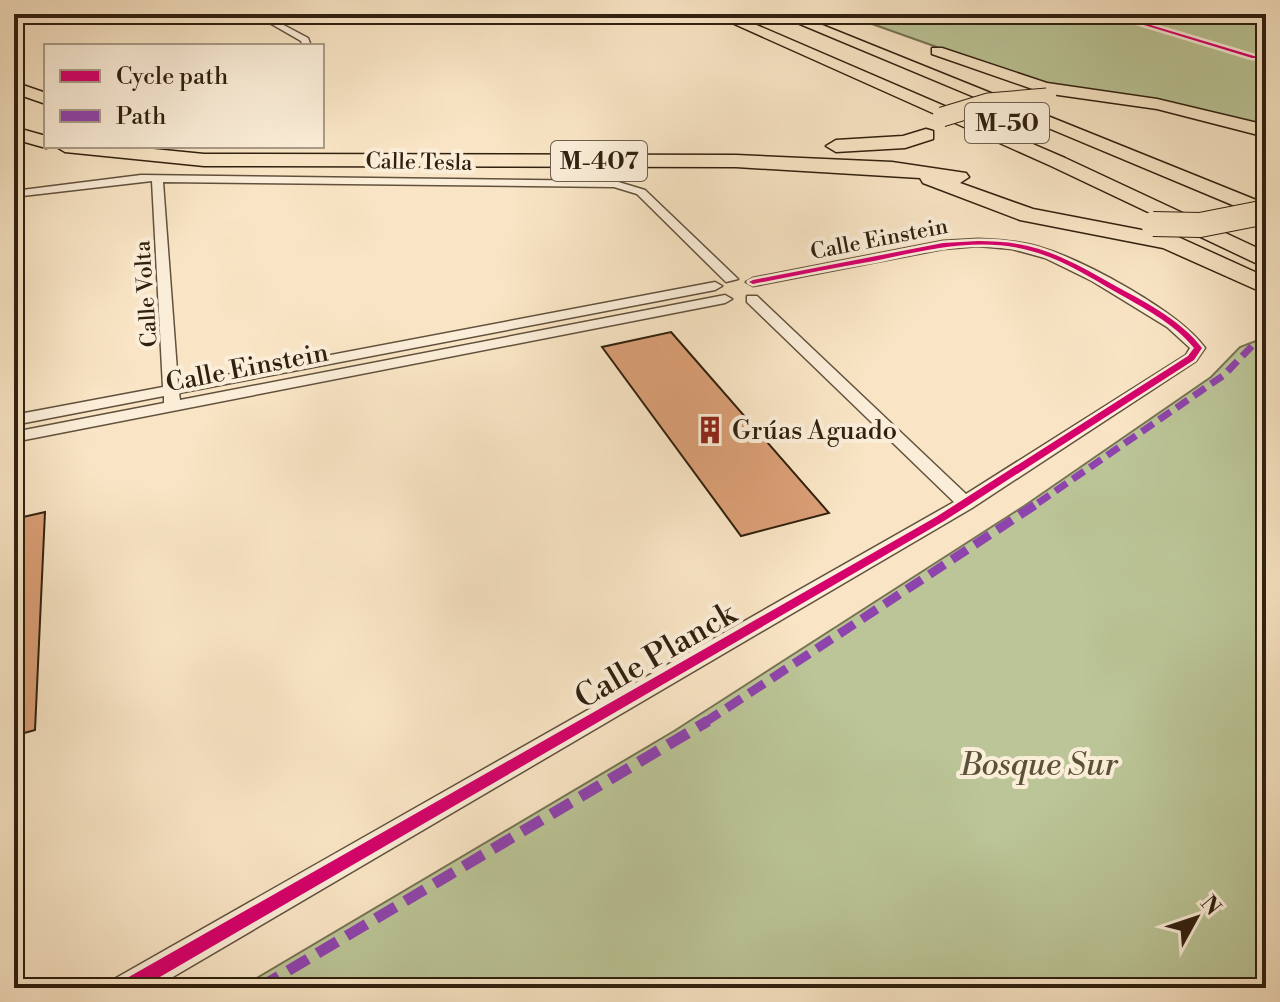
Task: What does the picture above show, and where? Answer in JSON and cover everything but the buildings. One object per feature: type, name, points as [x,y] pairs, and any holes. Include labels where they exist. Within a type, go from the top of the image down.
[{"type":"highway","points":[[710,14],[919,112],[933,126]]},
{"type":"highway","points":[[719,14],[1258,251]]},
{"type":"highway","name":"M-50","points":[[745,14],[1022,129],[1258,251]]},
{"type":"highway","name":"M-50","points":[[783,14],[1266,212]]},
{"type":"highway","points":[[810,14],[1266,195]]},
{"type":"highway","points":[[1073,99],[1037,90],[926,47],[1044,88],[1157,104],[1266,134]]},
{"type":"highway","points":[[14,87],[44,98]]},
{"type":"highway","points":[[14,96],[44,106]]},
{"type":"highway","points":[[816,142],[857,138],[894,119],[885,97]]},
{"type":"highway","name":"M-407","points":[[324,143],[869,145],[905,142],[933,126],[988,103],[1047,98],[1172,113],[1234,132],[1266,148]]},
{"type":"highway","name":"M-407","points":[[933,126],[930,153],[959,177]]},
{"type":"highway","name":"M-407","points":[[1234,132],[1266,134]]},
{"type":"highway","points":[[14,133],[44,141]]},
{"type":"highway","points":[[753,146],[789,143]]},
{"type":"highway","name":"M-407","points":[[85,148],[204,160],[736,161],[904,169],[959,177],[1026,204],[1141,223],[1200,225],[1266,212]]},
{"type":"highway","points":[[814,166],[926,178],[1028,215],[1151,237],[1187,248],[1266,286]]},
{"type":"highway","points":[[1141,223],[1174,236],[1266,286]]},
{"type":"street","points":[[258,14],[305,40],[306,44]]},
{"type":"street","points":[[270,14],[315,39]]},
{"type":"street","name":"Calle Tesla","points":[[14,194],[157,178],[599,183],[632,187],[731,279]]},
{"type":"street","name":"Calle Volta","points":[[157,178],[172,398]]},
{"type":"street","name":"Calle Einstein","points":[[756,290],[977,247],[1012,246],[1068,262],[1181,329],[1198,348]]},
{"type":"street","points":[[720,292],[731,279],[756,290],[966,504]]},
{"type":"street","points":[[720,292],[756,290]]},
{"type":"street","name":"Calle Einstein","points":[[14,437],[172,398],[720,292]]},
{"type":"street","name":"Calle Planck","points":[[126,988],[966,504],[1191,358],[1198,348]]},
{"type":"street","name":"Calle Einstein","points":[[14,420],[172,398]]},
{"type":"green space","points":[[844,14],[1266,14],[1266,128],[1038,83]]},
{"type":"green space","name":"Bosque Sur","points":[[1266,337],[1266,988],[240,988],[674,731],[1024,506],[1211,377],[1240,347]]},
{"type":"marked path","points":[[495,14],[600,14]]},
{"type":"marked path","points":[[259,988],[659,753],[1003,527],[1224,375],[1252,346],[1266,342]]},
{"type":"cycle path","points":[[1110,14],[1254,57],[1266,57]]},
{"type":"cycle path","points":[[126,988],[940,519],[1191,358],[1198,348],[1172,324],[1096,278],[1050,255],[1012,245],[943,245],[753,282]]},
{"type":"place","name":"Grúas Aguado","points":[[710,430]]}]
